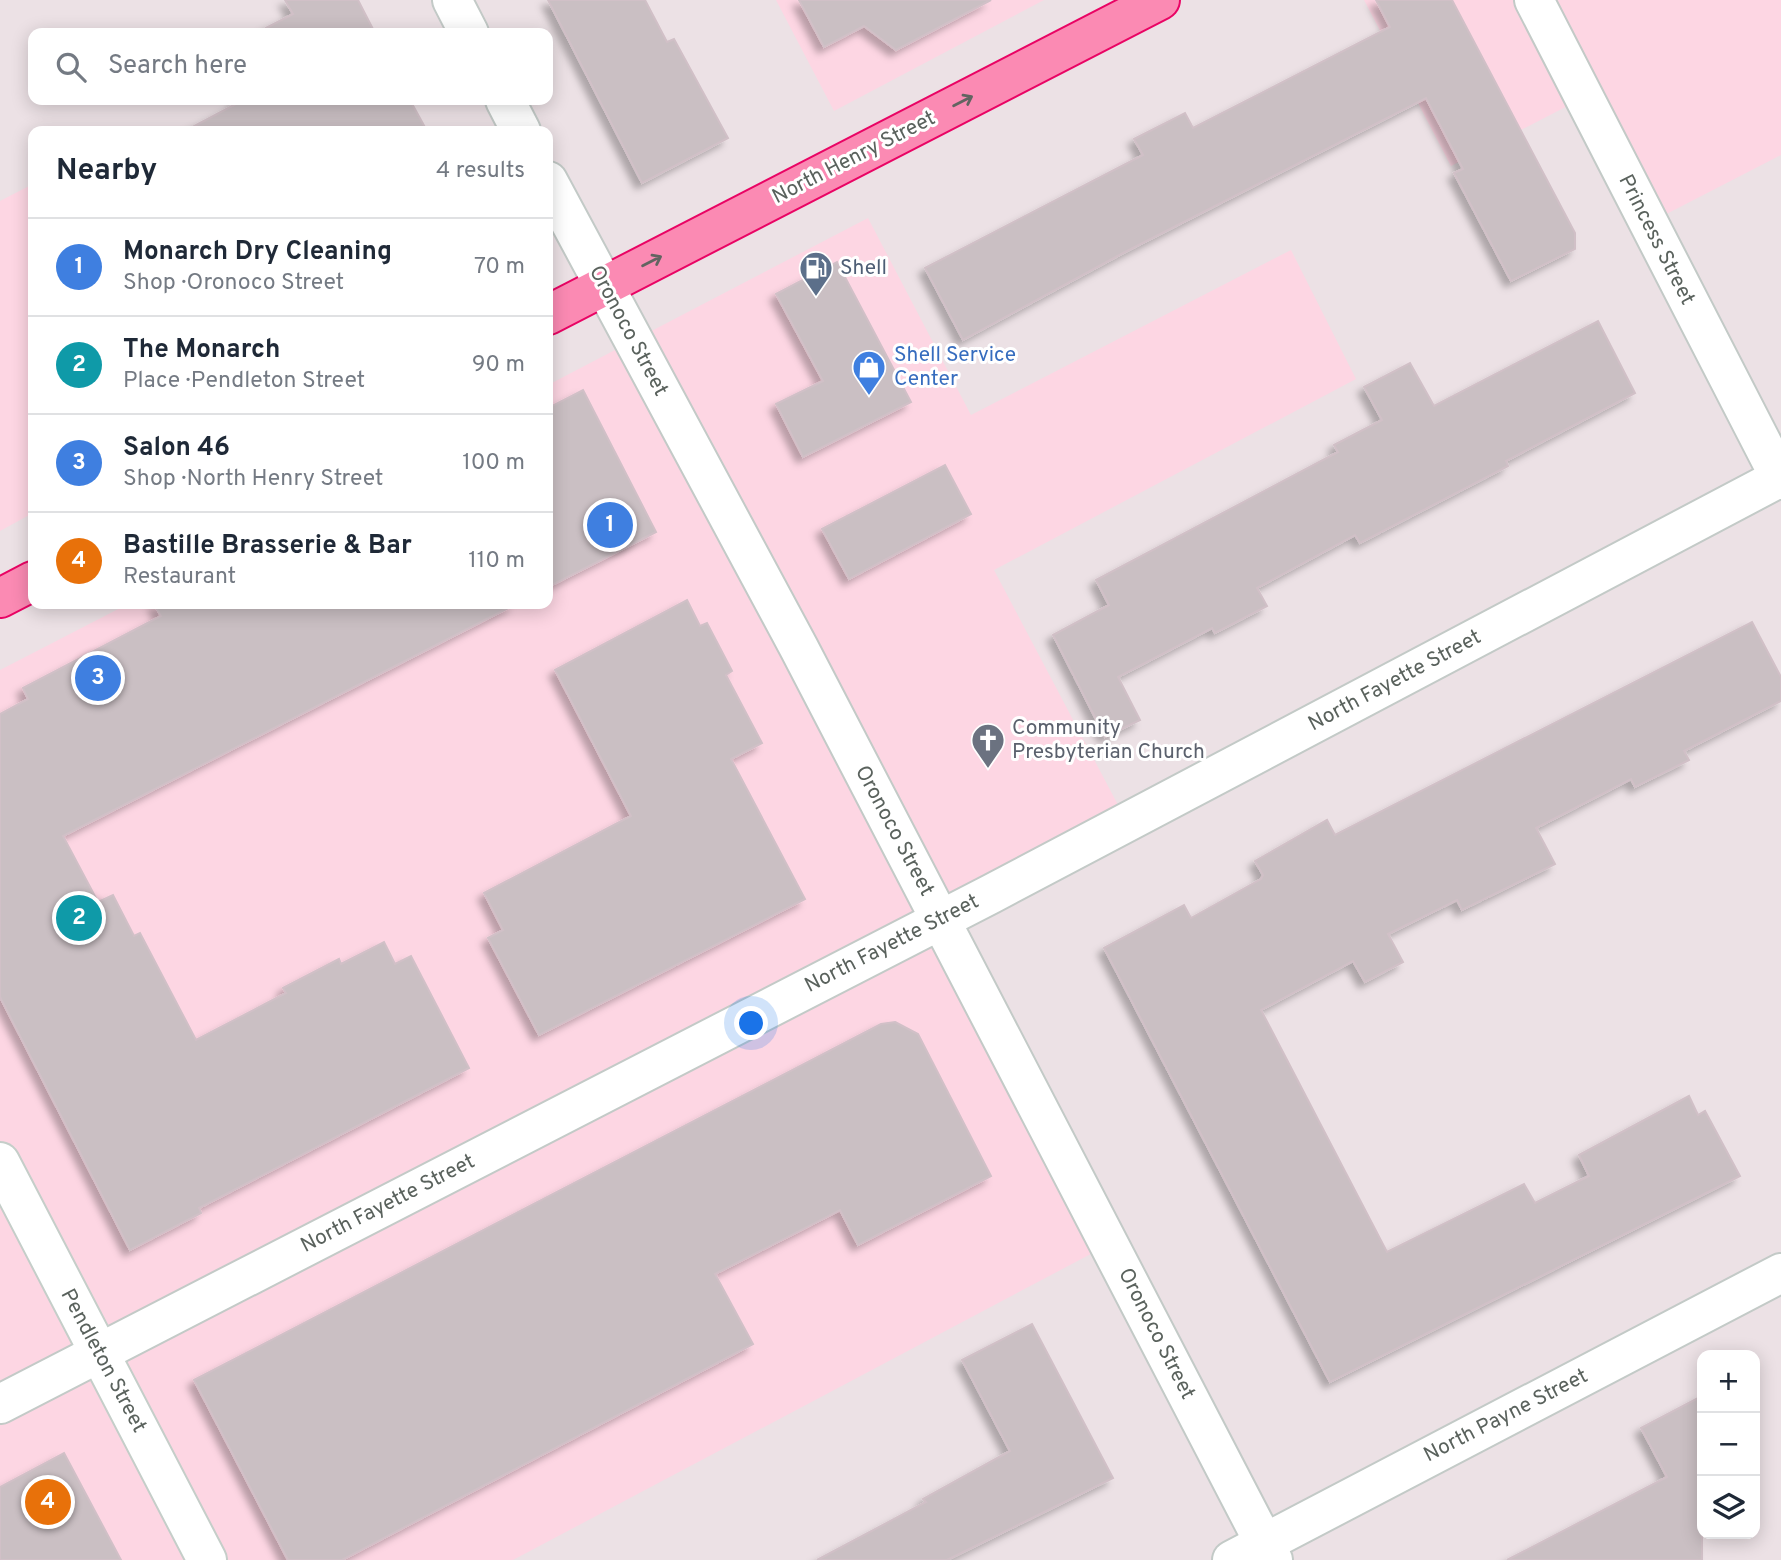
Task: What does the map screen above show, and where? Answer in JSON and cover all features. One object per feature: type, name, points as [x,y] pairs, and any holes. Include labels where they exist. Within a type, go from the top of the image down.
[{"type":"highway","name":"North Henry Street","points":[[553,312],[1160,0]]},
{"type":"highway","points":[[0,598],[28,584]]},
{"type":"street","points":[[452,0],[466,28]]},
{"type":"street","name":"Princess Street","points":[[1534,0],[1781,478]]},
{"type":"street","points":[[508,105],[519,126]]},
{"type":"street","name":"Oronoco Street","points":[[553,190],[941,919],[1256,1554]]},
{"type":"street","name":"North Fayette Street","points":[[0,1404],[941,919],[1781,478]]},
{"type":"street","name":"Pendleton Street","points":[[0,1161],[208,1560]]},
{"type":"street","name":"North Payne Street","points":[[1256,1554],[1781,1273]]},
{"type":"shaded area","points":[[776,0],[1044,0],[834,111]]},
{"type":"shaded area","points":[[1364,0],[1781,0],[1781,155],[1647,224],[1581,99],[1451,166]]},
{"type":"shaded area","points":[[28,187],[28,516],[0,531],[0,201]]},
{"type":"shaded area","points":[[868,218],[971,415],[1291,250],[1356,379],[994,570],[1127,822],[937,922],[1104,1247],[513,1560],[0,1560],[0,670],[118,609],[553,609],[553,382]]},
{"type":"building","points":[[285,0],[358,0],[372,28],[266,28],[293,14]]},
{"type":"building","points":[[548,0],[645,0],[667,42],[674,39],[728,138],[642,183]]},
{"type":"building","points":[[799,0],[991,0],[896,50],[864,26],[824,47]]},
{"type":"building","points":[[1376,0],[1452,0],[1575,233],[1575,249],[1511,281],[1454,173],[1463,169],[1426,98],[1125,252],[963,340],[925,268],[1143,155],[1134,139],[1185,113],[1193,128],[1390,27]]},
{"type":"building","points":[[234,105],[413,105],[424,126],[194,126]]},
{"type":"building","points":[[837,262],[911,402],[803,457],[776,404],[823,381],[776,294]]},
{"type":"building","points":[[1598,321],[1635,393],[1506,461],[1508,466],[1360,543],[1355,535],[1257,588],[1267,606],[1215,633],[1212,628],[1118,677],[1140,720],[1105,737],[1053,635],[1109,605],[1096,580],[1338,452],[1334,445],[1382,420],[1364,387],[1410,363],[1434,406]]},
{"type":"building","points":[[583,390],[656,532],[553,584],[553,405]]},
{"type":"building","points":[[945,465],[971,514],[849,579],[822,529]]},
{"type":"building","points":[[687,600],[700,626],[707,623],[732,671],[726,675],[762,743],[731,759],[805,899],[539,1035],[488,938],[503,930],[484,893],[631,816],[555,670]]},
{"type":"building","points":[[157,609],[506,609],[63,836],[98,902],[113,895],[134,936],[140,933],[196,1040],[286,993],[283,988],[339,959],[341,964],[384,942],[395,964],[411,956],[469,1068],[199,1208],[201,1213],[130,1250],[0,997],[0,714],[28,699],[23,688],[161,616]]},
{"type":"building","points":[[1752,622],[1781,677],[1781,701],[1684,751],[1689,760],[1635,787],[1631,779],[1536,828],[1555,864],[1462,910],[1457,900],[1388,934],[1403,962],[1365,982],[1353,961],[1261,1010],[1387,1252],[1524,1184],[1535,1203],[1589,1176],[1579,1155],[1689,1096],[1698,1115],[1705,1111],[1740,1176],[1330,1382],[1104,948],[1184,905],[1191,918],[1261,879],[1263,875],[1255,861],[1327,820],[1335,835]]},
{"type":"building","points":[[895,1022],[918,1034],[991,1176],[858,1245],[840,1210],[715,1274],[753,1344],[342,1560],[288,1560],[194,1380],[881,1024]]},
{"type":"building","points":[[1032,1324],[1113,1478],[947,1560],[817,1560],[926,1502],[923,1499],[1010,1451],[962,1360]]},
{"type":"building","points":[[1697,1399],[1697,1539],[1702,1539],[1702,1560],[1507,1560],[1667,1477],[1641,1428]]},
{"type":"building","points":[[64,1453],[121,1560],[0,1560],[0,1487]]},
{"type":"place","name":"Shell","points":[[816,298]]},
{"type":"place","name":"Shell Service Center","points":[[869,397]]},
{"type":"place","name":"Monarch Dry Cleaning","points":[[610,525]]},
{"type":"place","name":"Salon 46","points":[[98,678]]},
{"type":"place","name":"Community Presbyterian Church","points":[[988,770]]},
{"type":"place","name":"The Monarch","points":[[79,918]]},
{"type":"place","name":"Bastille Brasserie & Bar","points":[[48,1502]]}]
